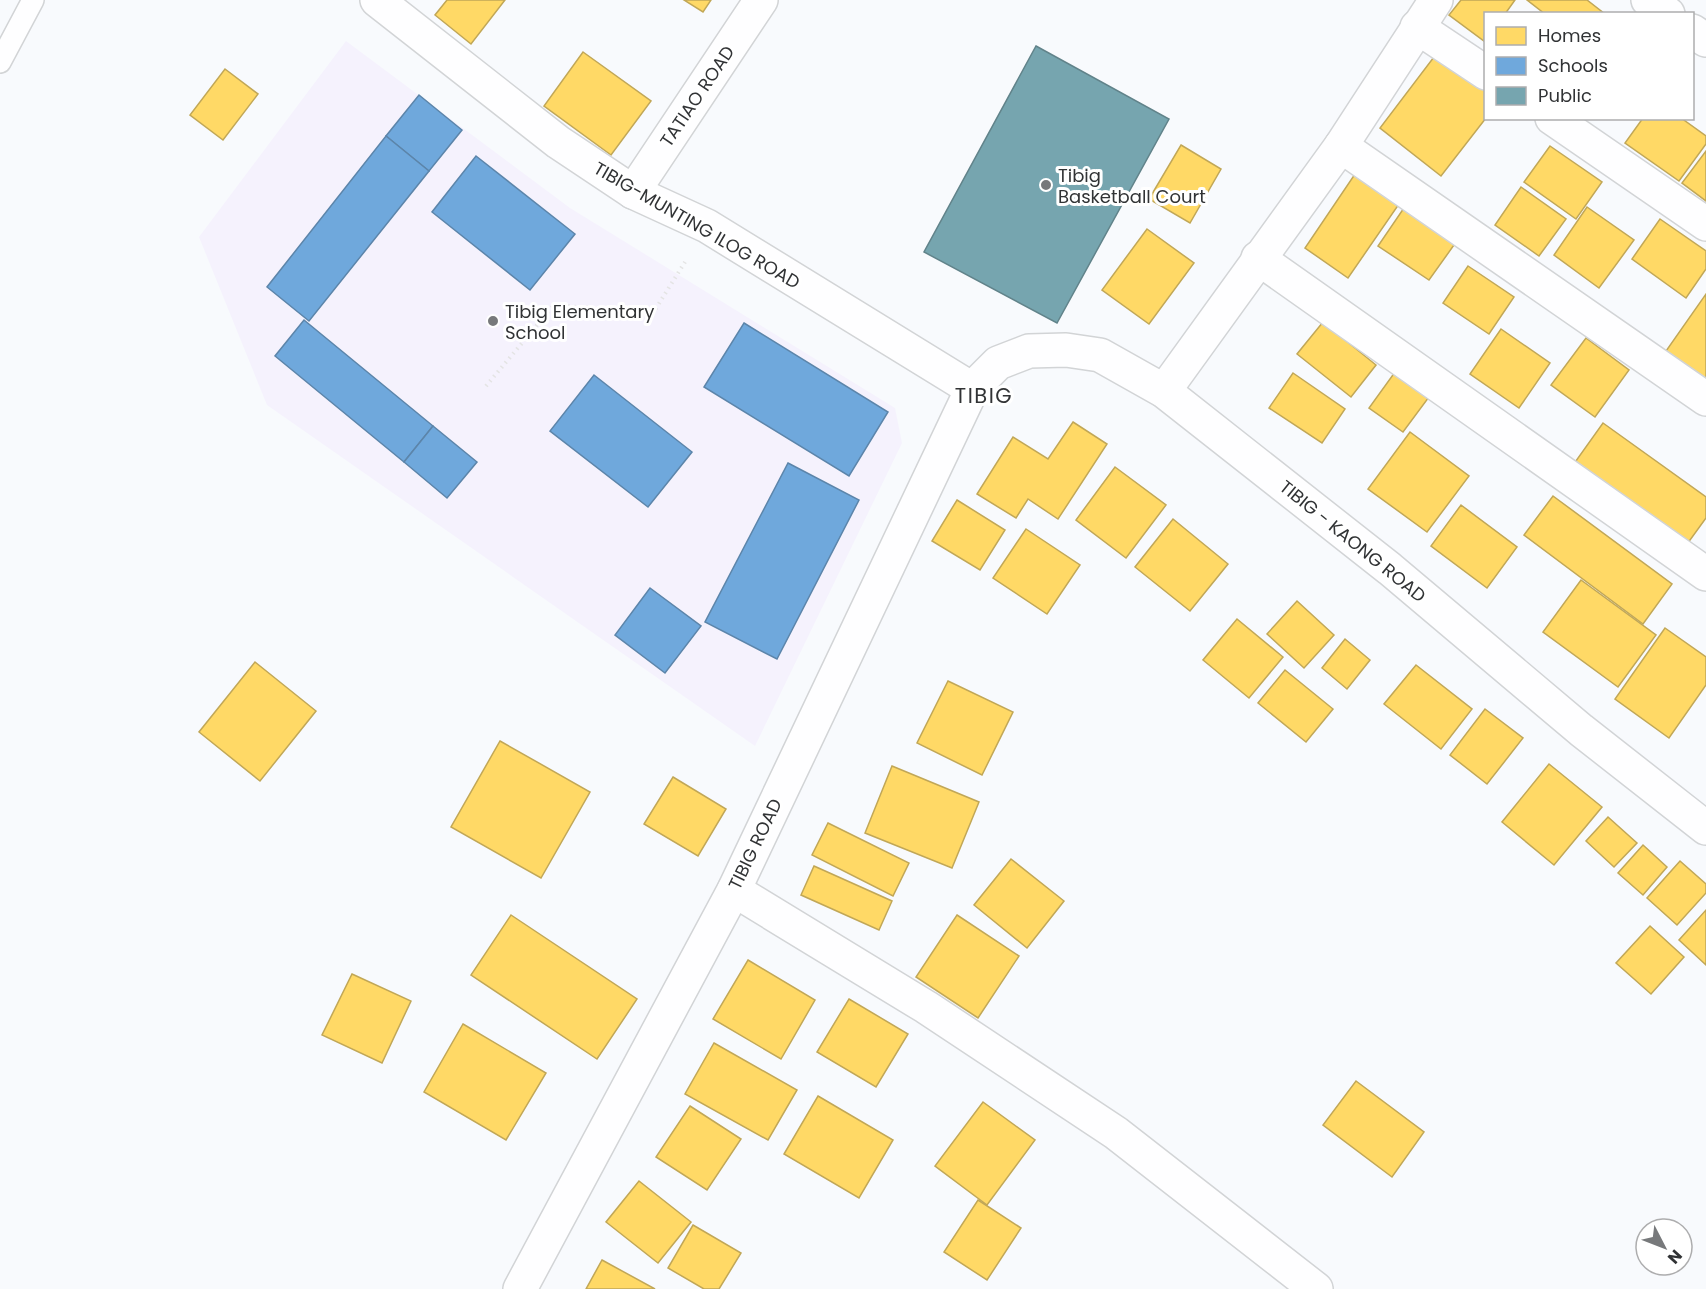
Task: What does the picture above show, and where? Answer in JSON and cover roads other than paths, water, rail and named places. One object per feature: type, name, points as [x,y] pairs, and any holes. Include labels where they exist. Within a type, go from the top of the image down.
[{"type":"street","name":"TIBIG-MUNTING ILOG ROAD","points":[[377,0],[558,142],[633,192],[707,226],[972,389]]},
{"type":"street","name":"TATIAO ROAD","points":[[633,192],[761,0]]},
{"type":"street","points":[[1164,391],[1341,146],[1436,0]]},
{"type":"street","points":[[1648,0],[1665,12]]},
{"type":"street","points":[[1418,27],[1484,72]]},
{"type":"street","points":[[1555,120],[1706,224]]},
{"type":"street","points":[[1341,146],[1706,399]]},
{"type":"street","points":[[1258,258],[1706,574]]},
{"type":"street","name":"TIBIG - KAONG ROAD","points":[[972,389],[998,363],[1029,351],[1066,350],[1100,355],[1164,391],[1390,569],[1581,730],[1706,827]]},
{"type":"street","name":"TIBIG ROAD","points":[[520,1289],[734,890],[972,389]]},
{"type":"street","points":[[734,890],[926,1007],[1116,1133],[1316,1289]]},
{"type":"lane","points":[[0,62],[33,0]]},
{"type":"place","name":"Tibig Basketball Court","points":[[1046,185]]},
{"type":"place","name":"Tibig Elementary School","points":[[493,321]]},
{"type":"district","name":"TIBIG","points":[[984,395]]}]
